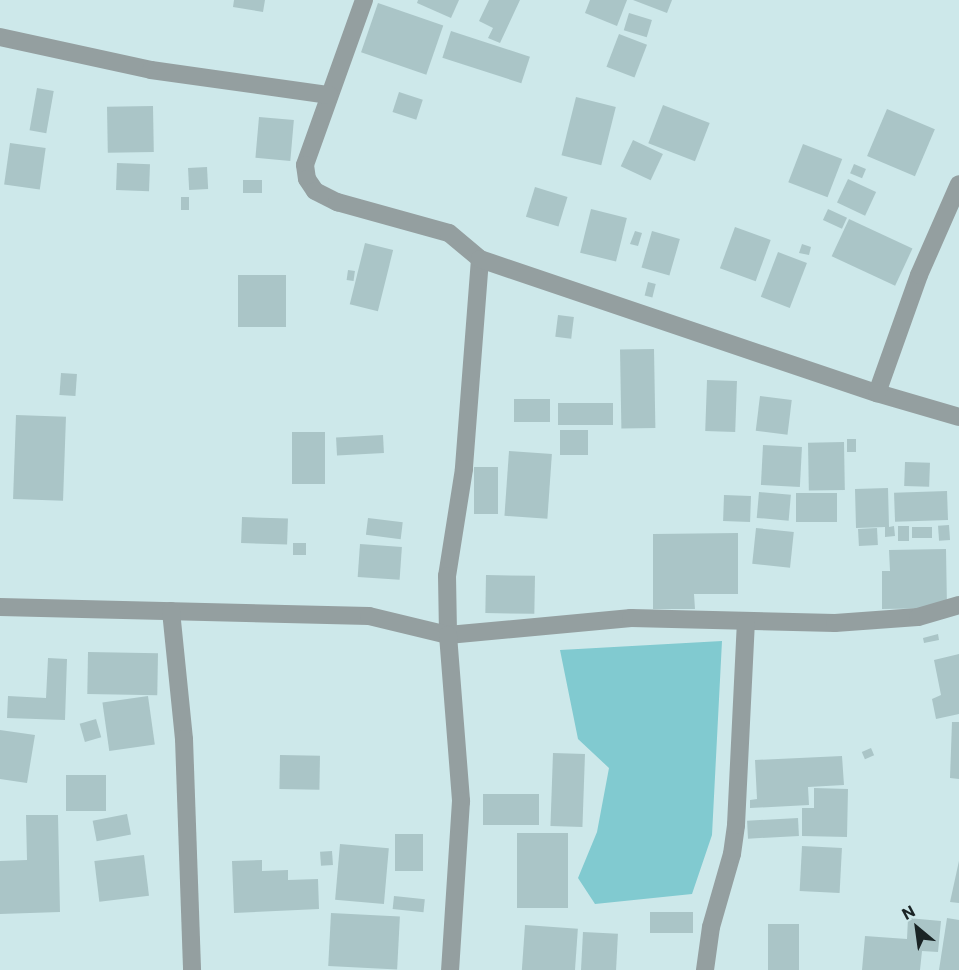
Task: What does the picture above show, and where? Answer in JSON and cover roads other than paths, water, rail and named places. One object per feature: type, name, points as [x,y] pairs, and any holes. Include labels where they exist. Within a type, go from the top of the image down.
[{"type":"street","points":[[364,0],[305,165],[307,179],[315,191],[337,202],[449,233],[466,243],[480,259],[877,393],[959,417]]},
{"type":"street","points":[[0,37],[151,70],[329,95]]},
{"type":"street","points":[[877,393],[919,275],[959,184]]},
{"type":"street","points":[[450,970],[461,801],[448,635],[447,576],[464,469],[480,259]]},
{"type":"street","points":[[0,607],[369,616],[448,635],[507,632],[584,620],[835,622],[918,617],[959,605]]},
{"type":"street","points":[[171,611],[184,738],[192,970]]},
{"type":"street","points":[[705,970],[711,927],[732,854],[736,825],[746,621]]}]
